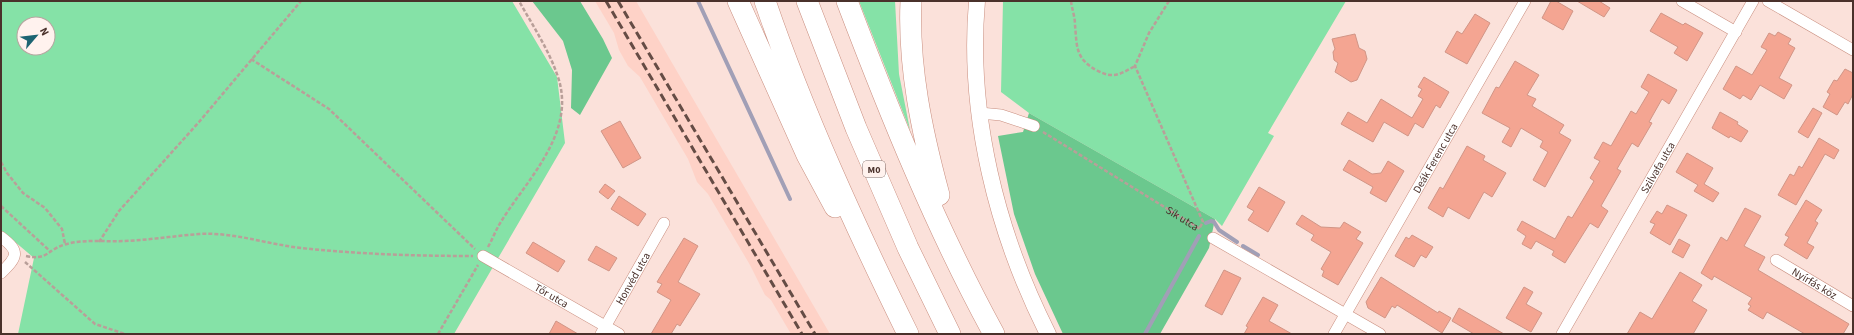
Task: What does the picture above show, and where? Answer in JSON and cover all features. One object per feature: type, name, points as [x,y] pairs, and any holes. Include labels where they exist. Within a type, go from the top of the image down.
[{"type":"highway","points":[[738,1],[807,155],[843,222],[882,281]]},
{"type":"highway","points":[[765,1],[796,84],[834,174],[882,281],[908,334]]},
{"type":"highway","name":"M0","points":[[807,1],[856,128],[892,212],[950,334]]},
{"type":"highway","points":[[847,1],[948,244],[990,327]]},
{"type":"highway","points":[[910,1],[910,32],[914,80],[925,139],[939,196],[990,327]]},
{"type":"street","points":[[977,1],[976,80],[980,113],[993,181],[1009,243],[1032,301],[1048,334]]},
{"type":"street","name":"Deák Ferenc utca","points":[[1334,334],[1525,1]]},
{"type":"street","points":[[1682,1],[1736,32]]},
{"type":"street","name":"Szilvafa utca","points":[[1562,334],[1753,1]]},
{"type":"street","points":[[1768,1],[1853,50]]},
{"type":"street","points":[[980,113],[1001,115],[1034,126]]},
{"type":"street","name":"Honvéd utca","points":[[603,330],[664,223]]},
{"type":"street","points":[[1,237],[12,245],[16,253],[13,260],[1,273]]},
{"type":"street","points":[[1213,238],[1380,334]]},
{"type":"street","name":"Tőr utca","points":[[483,256],[603,330],[619,334]]},
{"type":"street","name":"Nyírfás köz","points":[[1776,260],[1853,306]]},
{"type":"path","points":[[99,242],[118,211],[199,122],[301,1]]},
{"type":"path","points":[[438,334],[483,256],[499,224],[528,185],[552,144],[560,121],[562,101],[558,78],[546,49],[519,1]]},
{"type":"path","points":[[1071,1],[1075,24],[1076,43],[1081,58],[1087,65],[1105,75],[1117,76],[1136,66],[1149,33],[1169,1]]},
{"type":"path","points":[[251,59],[329,109],[483,256]]},
{"type":"path","points":[[1136,66],[1203,222],[1199,229]]},
{"type":"path","name":"Sík utca","points":[[1034,126],[1213,238]]},
{"type":"path","points":[[1,162],[7,173],[24,193],[45,208],[62,229],[65,244]]},
{"type":"path","points":[[1,206],[51,252]]},
{"type":"path","points":[[16,253],[36,258],[43,257],[65,244],[79,241],[123,241],[200,234],[232,235],[300,248],[414,256],[483,256]]},
{"type":"path","points":[[16,253],[96,324],[125,334]]},
{"type":"shaded area","points":[[595,1],[636,1],[830,334],[791,334],[771,300],[765,295],[750,265],[708,194],[697,182],[688,159],[640,77],[628,66],[619,50],[614,33]]},
{"type":"green space","points":[[1,1],[512,1],[557,77],[565,143],[454,334],[18,334],[34,258],[1,230]]},
{"type":"green space","points":[[532,1],[580,1],[603,39],[612,58],[580,115],[571,108],[572,70],[563,41]]},
{"type":"green space","points":[[859,1],[895,1],[899,74],[910,130]]},
{"type":"green space","points":[[1003,1],[1346,1],[1268,133],[1274,136],[1222,226],[1215,219],[1029,113],[1001,92]]},
{"type":"green space","points":[[1029,113],[1215,219],[1209,248],[1160,334],[1063,334],[1035,274],[1014,214],[998,136],[1023,132]]},
{"type":"building","points":[[1551,1],[1556,1],[1573,11],[1563,30],[1542,18]]},
{"type":"building","points":[[1577,1],[1599,1],[1610,8],[1604,17]]},
{"type":"building","points":[[1661,13],[1683,25],[1685,23],[1703,33],[1687,61],[1674,53],[1678,47],[1650,31]]},
{"type":"building","points":[[1475,14],[1490,23],[1467,64],[1445,52],[1457,31],[1462,34]]},
{"type":"building","points":[[1778,32],[1791,39],[1788,44],[1795,48],[1779,78],[1792,85],[1784,99],[1760,85],[1751,100],[1743,95],[1740,99],[1723,89],[1736,66],[1752,75],[1767,50],[1761,47],[1769,33],[1775,36]]},
{"type":"building","points":[[1355,34],[1359,48],[1365,51],[1367,59],[1357,80],[1351,82],[1335,72],[1338,63],[1334,60],[1333,52],[1335,49],[1332,39]]},
{"type":"building","points":[[1515,61],[1539,75],[1527,95],[1536,99],[1532,106],[1564,125],[1559,133],[1571,140],[1545,187],[1533,180],[1548,152],[1540,147],[1543,141],[1521,128],[1511,147],[1502,142],[1510,128],[1482,113],[1496,87],[1499,88]]},
{"type":"building","points":[[1845,69],[1853,73],[1853,94],[1848,104],[1845,102],[1837,115],[1823,107],[1830,94],[1827,92],[1834,80],[1837,81]]},
{"type":"building","points":[[1648,74],[1677,90],[1669,104],[1662,99],[1649,122],[1652,123],[1638,147],[1632,143],[1617,169],[1621,171],[1601,206],[1608,211],[1598,228],[1590,223],[1565,263],[1552,255],[1554,251],[1536,241],[1531,249],[1522,244],[1526,236],[1517,230],[1522,221],[1555,239],[1568,216],[1572,218],[1594,181],[1590,178],[1600,161],[1594,158],[1603,142],[1611,146],[1631,111],[1636,114],[1649,92],[1641,87]]},
{"type":"building","points":[[1424,77],[1449,92],[1440,108],[1436,105],[1423,128],[1415,123],[1408,136],[1384,122],[1373,142],[1341,124],[1348,112],[1367,123],[1381,99],[1412,118],[1423,99],[1418,96],[1422,89],[1418,87]]},
{"type":"building","points":[[1813,108],[1822,113],[1808,138],[1798,132]]},
{"type":"building","points":[[1720,112],[1738,122],[1737,124],[1748,131],[1741,142],[1730,136],[1729,138],[1712,128]]},
{"type":"building","points":[[620,121],[641,158],[623,168],[601,131]]},
{"type":"building","points":[[1819,138],[1839,150],[1834,159],[1825,154],[1796,205],[1778,195],[1790,174],[1794,176],[1799,166],[1802,168]]},
{"type":"building","points":[[1467,146],[1485,156],[1483,160],[1506,173],[1492,197],[1484,192],[1469,219],[1448,207],[1443,217],[1428,208],[1440,187],[1443,189]]},
{"type":"building","points":[[1687,153],[1713,168],[1704,184],[1719,193],[1713,202],[1694,191],[1698,185],[1676,172]]},
{"type":"building","points":[[1349,160],[1372,174],[1381,173],[1388,161],[1404,171],[1386,202],[1370,193],[1373,187],[1343,170]]},
{"type":"building","points":[[605,184],[615,191],[608,199],[599,192]]},
{"type":"building","points":[[1259,187],[1285,202],[1268,232],[1248,220],[1254,211],[1247,207]]},
{"type":"building","points":[[619,196],[646,214],[638,226],[611,209]]},
{"type":"building","points":[[1806,200],[1822,210],[1815,221],[1818,223],[1807,243],[1814,247],[1807,259],[1784,245],[1789,237],[1785,235]]},
{"type":"building","points":[[1667,205],[1687,215],[1670,245],[1650,233],[1655,224],[1650,222],[1657,211],[1662,214]]},
{"type":"building","points":[[1745,208],[1761,216],[1744,246],[1765,257],[1758,270],[1849,324],[1843,334],[1805,334],[1767,312],[1763,319],[1748,310],[1751,306],[1748,304],[1752,298],[1714,276],[1712,280],[1701,273],[1721,237],[1727,241]]},
{"type":"building","points":[[1302,215],[1321,227],[1340,228],[1344,222],[1361,232],[1356,239],[1363,243],[1338,285],[1322,276],[1324,271],[1321,269],[1331,252],[1311,240],[1314,235],[1296,224]]},
{"type":"building","points":[[1412,235],[1433,247],[1426,258],[1421,255],[1414,267],[1395,256],[1406,237],[1409,239]]},
{"type":"building","points":[[684,238],[698,246],[678,282],[700,294],[680,326],[677,324],[671,334],[651,334],[671,300],[657,292],[662,284],[657,282]]},
{"type":"building","points":[[1679,239],[1690,245],[1683,258],[1672,252]]},
{"type":"building","points":[[533,242],[565,261],[558,272],[526,253]]},
{"type":"building","points":[[596,246],[617,258],[609,271],[588,260]]},
{"type":"building","points":[[1224,270],[1241,278],[1222,315],[1205,306]]},
{"type":"building","points":[[1680,272],[1702,285],[1692,301],[1707,310],[1693,334],[1627,334],[1640,312],[1652,319]]},
{"type":"building","points":[[1381,277],[1438,313],[1439,311],[1451,318],[1442,333],[1397,305],[1395,308],[1392,306],[1385,318],[1368,308],[1366,302]]},
{"type":"building","points":[[1524,287],[1533,292],[1526,304],[1542,313],[1531,332],[1506,318]]},
{"type":"building","points":[[1263,297],[1278,305],[1269,321],[1292,334],[1244,334],[1248,327],[1246,326]]},
{"type":"building","points":[[1459,308],[1504,334],[1474,334],[1452,321]]},
{"type":"building","points":[[556,321],[578,334],[549,334]]},
{"type":"waterway","points":[[698,1],[790,199]]},
{"type":"waterway","points":[[1206,223],[1211,221],[1214,222],[1219,230],[1237,242]]},
{"type":"waterway","points":[[1145,334],[1199,236]]},
{"type":"waterway","points":[[1243,246],[1258,255]]},
{"type":"railway","points":[[606,1],[802,334]]},
{"type":"railway","points":[[618,1],[815,334]]}]
